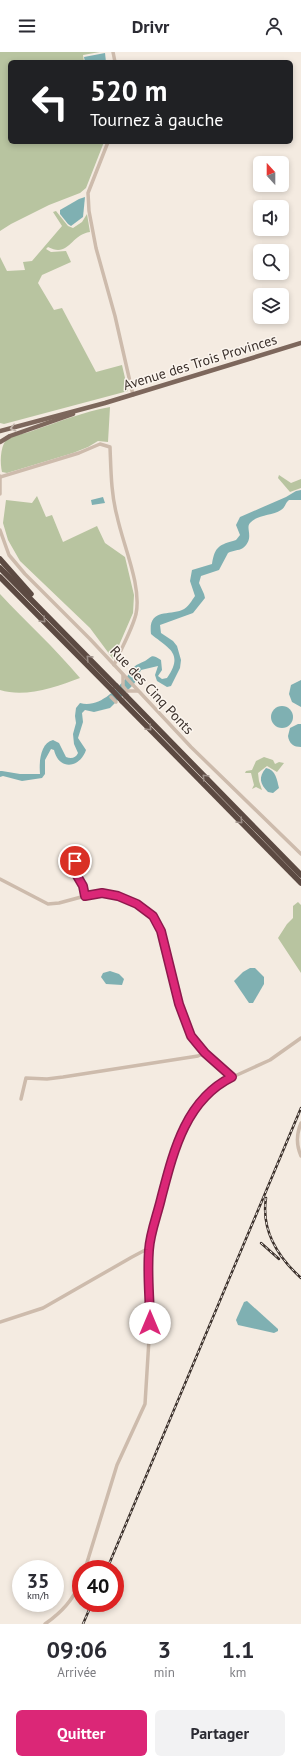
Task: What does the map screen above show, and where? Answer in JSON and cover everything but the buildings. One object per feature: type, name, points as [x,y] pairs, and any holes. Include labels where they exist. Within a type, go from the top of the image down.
[{"type":"highway","points":[[0,558],[36,600],[37,605]]},
{"type":"highway","points":[[0,568],[37,605],[114,688]]},
{"type":"highway","points":[[0,577],[114,688],[301,875]]},
{"type":"highway","points":[[0,581],[10,591],[15,592]]},
{"type":"highway","points":[[123,697],[301,883]]},
{"type":"main road","name":"Avenue des Trois Provinces","points":[[0,442],[10,436],[105,403],[301,343]]},
{"type":"main road","name":"Avenue des Trois Provinces","points":[[0,431],[105,403]]},
{"type":"street","points":[[107,144],[88,193],[89,211],[96,248],[115,316],[133,394]]},
{"type":"street","points":[[0,494],[0,477],[79,453],[100,444],[110,447],[111,480],[116,515],[134,580],[137,600],[136,615],[114,665]]},
{"type":"street","name":"Rue des Cinq Ponts","points":[[0,530],[9,555],[25,574],[122,673],[191,747],[301,854]]},
{"type":"street","points":[[122,673],[123,697]]},
{"type":"street","points":[[111,697],[123,697],[140,692]]},
{"type":"street","points":[[75,861],[76,874],[83,886],[85,896]]},
{"type":"street","points":[[0,879],[48,904],[59,903],[102,893],[118,896],[137,904],[153,916],[161,931],[174,988],[183,1018],[191,1036],[205,1053],[232,1077]]},
{"type":"street","points":[[88,1560],[117,1465],[145,1404],[150,1323],[149,1248],[178,1138],[204,1098],[219,1084],[270,1060],[301,1038]]},
{"type":"street","points":[[21,1099],[26,1078],[63,1077],[198,1056],[205,1053]]},
{"type":"street","points":[[301,1123],[297,1136],[297,1144],[301,1156]]},
{"type":"street","points":[[0,1322],[43,1308],[132,1256],[149,1248]]},
{"type":"street","points":[[45,1624],[68,1604],[72,1597]]},
{"type":"green space","points":[[0,52],[100,52],[83,55],[84,60],[8,60],[8,144],[103,144],[86,188],[80,193],[49,205],[0,231]]},
{"type":"green space","points":[[56,211],[68,226],[73,228],[82,222],[87,214],[90,232],[78,237],[61,250],[55,250],[48,247],[46,249],[51,252],[66,251],[71,262],[42,275],[38,283],[54,310],[62,308],[96,372],[122,365],[128,391],[4,424],[0,423],[0,257],[7,271],[25,270],[23,262],[32,261],[62,226],[53,212]]},
{"type":"green space","points":[[110,407],[108,442],[98,441],[73,453],[7,473],[2,472],[2,451],[4,443],[9,438],[80,414]]},
{"type":"green space","points":[[279,475],[291,483],[301,479],[301,488],[290,492],[278,478]]},
{"type":"green space","points":[[37,496],[46,517],[52,515],[63,542],[97,526],[105,543],[125,557],[134,595],[133,613],[113,659],[90,628],[20,561],[8,540],[3,523],[6,500],[32,503]]},
{"type":"green space","points":[[0,594],[61,656],[80,678],[51,688],[30,692],[20,693],[0,690]]},
{"type":"green space","points":[[264,757],[273,760],[275,764],[279,762],[284,763],[277,772],[267,766],[258,773],[262,790],[256,787],[252,789],[254,785],[251,773],[245,773],[246,771],[252,770],[256,761]]},
{"type":"green space","points":[[298,902],[301,905],[301,973],[278,938],[293,918],[293,906]]},
{"type":"water","points":[[105,53],[106,60],[85,60],[84,57]]},
{"type":"water","points":[[85,197],[83,217],[71,226],[60,214],[60,210]]},
{"type":"water","points":[[301,490],[301,500],[289,500],[281,510],[253,520],[248,528],[249,537],[247,544],[241,549],[228,553],[219,570],[201,576],[199,583],[205,598],[193,613],[160,625],[161,633],[173,641],[177,646],[181,660],[180,668],[171,686],[167,687],[157,681],[155,675],[158,666],[141,670],[134,684],[110,708],[94,712],[85,710],[82,713],[83,722],[78,738],[86,750],[79,761],[70,765],[65,764],[60,761],[54,750],[51,749],[45,760],[45,774],[42,778],[22,781],[3,776],[0,777],[0,771],[20,774],[40,774],[41,754],[45,745],[53,740],[59,743],[66,757],[75,757],[78,753],[74,744],[73,734],[76,723],[76,708],[80,703],[94,703],[112,693],[136,665],[154,656],[161,660],[162,670],[158,676],[162,679],[167,678],[172,670],[174,657],[168,648],[151,634],[153,620],[160,614],[177,612],[188,606],[195,596],[190,581],[192,570],[212,564],[216,550],[219,547],[236,540],[240,535],[236,525],[240,517]]},
{"type":"water","points":[[103,497],[105,503],[92,505],[91,500]]},
{"type":"water","points":[[301,680],[301,707],[292,702],[289,694],[291,685]]},
{"type":"water","points":[[278,706],[286,706],[293,713],[293,721],[286,728],[278,728],[271,721],[271,713]]},
{"type":"water","points":[[301,724],[301,747],[292,744],[289,741],[288,736],[290,728]]},
{"type":"water","points":[[266,768],[274,773],[278,782],[279,788],[273,793],[268,792],[263,786],[261,780],[263,771]]},
{"type":"water","points":[[250,968],[255,968],[264,977],[264,984],[253,1003],[249,1003],[234,981],[243,972]]},
{"type":"water","points":[[110,971],[119,974],[124,979],[122,985],[106,984],[101,977],[103,973]]},
{"type":"water","points":[[247,1301],[278,1329],[278,1331],[274,1333],[238,1325],[236,1320],[244,1302]]},
{"type":"railway","points":[[111,1560],[301,1108]]},
{"type":"railway","points":[[266,1198],[266,1221],[273,1242],[278,1252],[301,1278]]},
{"type":"railway","points":[[261,1243],[279,1259]]},
{"type":"railway","points":[[83,1624],[88,1612]]},
{"type":"route","points":[[75,861],[76,874],[80,878],[85,896],[102,893],[118,896],[137,904],[153,916],[161,931],[168,956],[174,988],[183,1018],[191,1036],[205,1053],[232,1077],[219,1084],[204,1098],[178,1138],[149,1248],[150,1323]]}]
